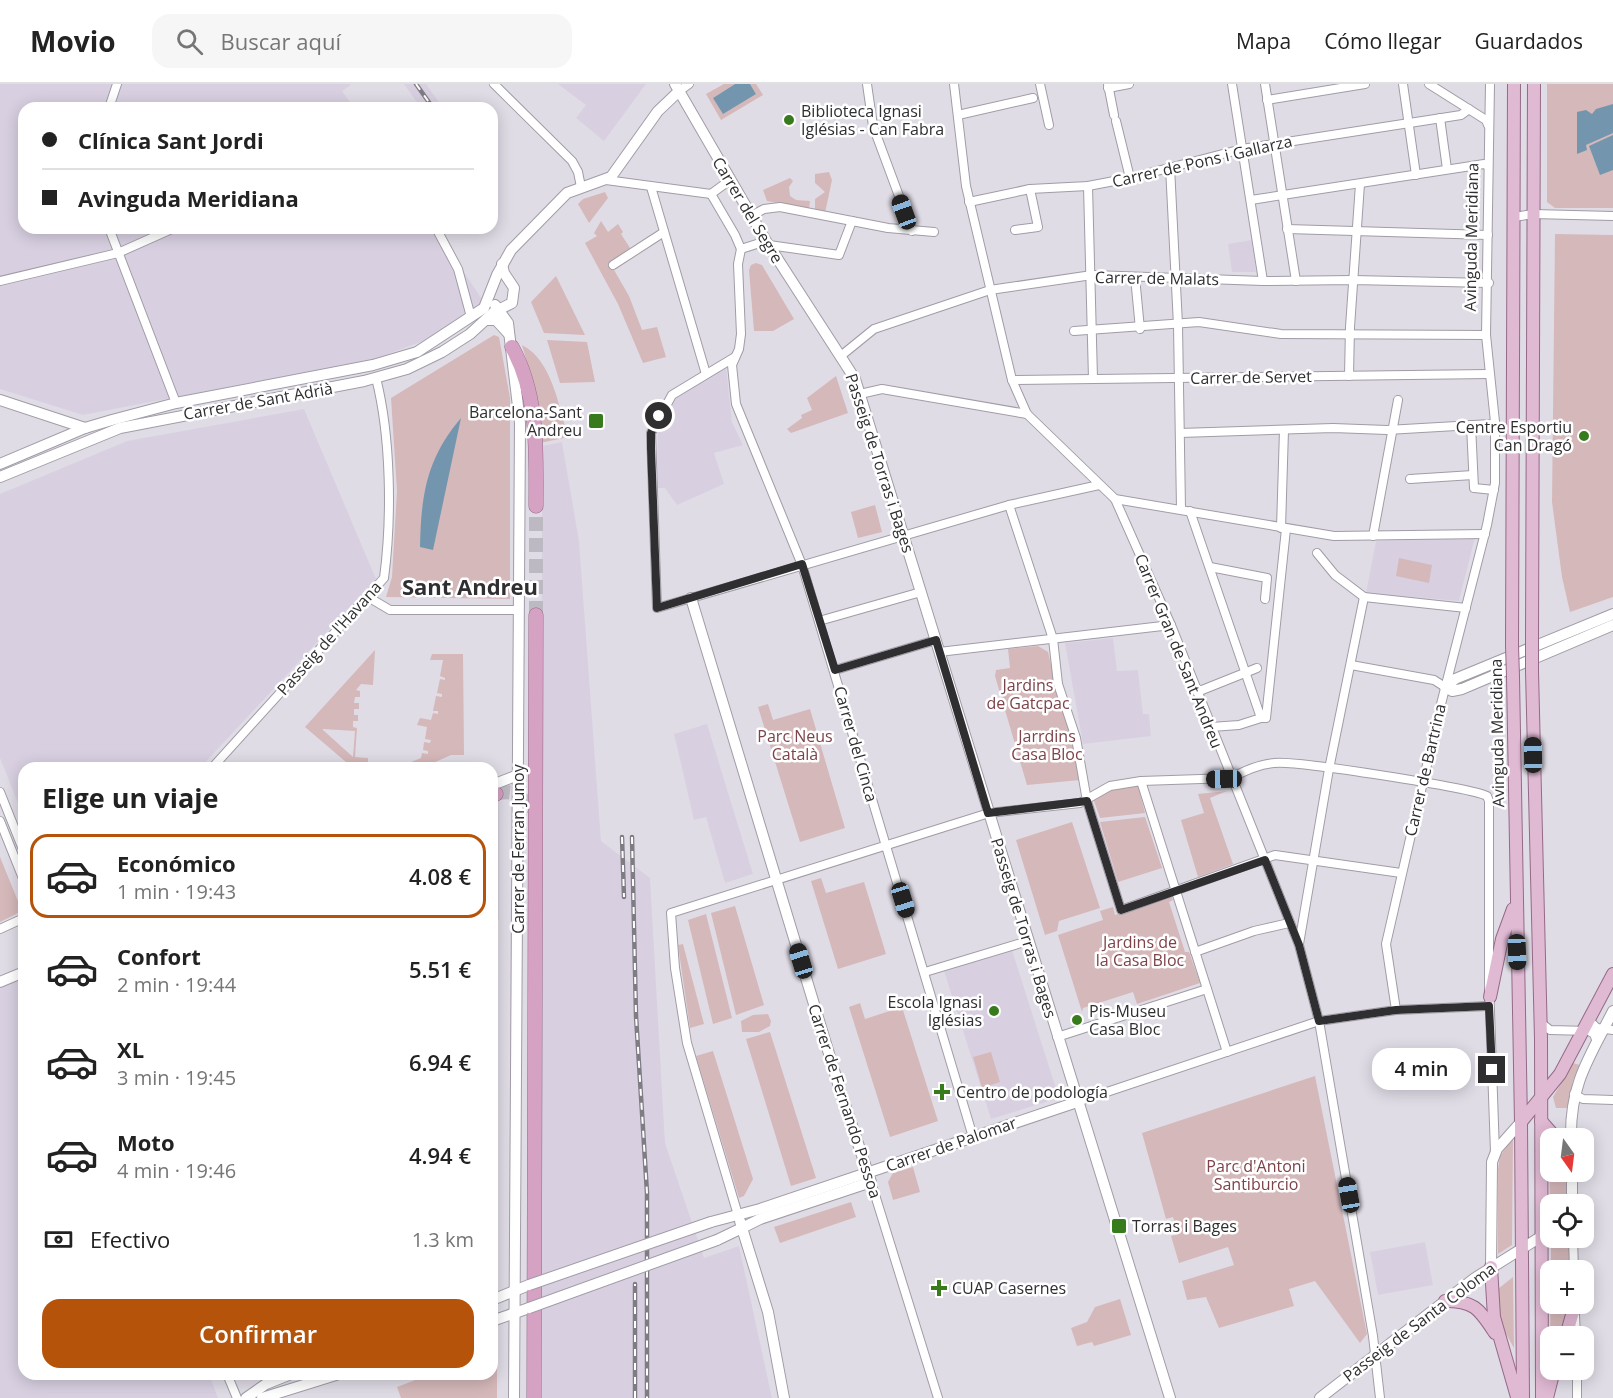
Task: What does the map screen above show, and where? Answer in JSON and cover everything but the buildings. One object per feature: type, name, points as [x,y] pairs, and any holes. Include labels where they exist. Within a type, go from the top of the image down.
[{"type":"highway","points":[[510,340],[525,375],[533,412],[536,445],[536,507]]},
{"type":"highway","points":[[534,1398],[532,818],[536,615]]},
{"type":"main road","name":"Avinguda Meridiana","points":[[1514,84],[1512,645],[1521,1122],[1523,1398]]},
{"type":"main road","points":[[1534,84],[1532,671],[1544,1194]]},
{"type":"main road","points":[[1490,1002],[1502,939],[1516,899]]},
{"type":"main road","points":[[1521,1122],[1560,1074],[1613,974]]},
{"type":"main road","points":[[1541,1121],[1547,1128]]},
{"type":"main road","points":[[1542,1398],[1546,1248]]},
{"type":"main road","points":[[1491,1267],[1494,1317],[1518,1398]]},
{"type":"main road","points":[[1445,1301],[1465,1301],[1475,1306],[1505,1349]]},
{"type":"main road","points":[[1547,1398],[1552,1380]]},
{"type":"street","points":[[111,102],[117,84]]},
{"type":"street","points":[[494,84],[572,161],[578,172],[581,187]]},
{"type":"street","points":[[502,264],[515,294],[512,303],[500,307],[490,294],[502,264],[531,229],[570,190],[606,180],[614,174],[674,87],[689,84]]},
{"type":"street","points":[[867,84],[873,126],[912,231]]},
{"type":"street","name":"Carrer Gran de Sant Andreu","points":[[954,84],[969,202],[1012,380],[1028,414],[1099,486],[1115,499],[1171,625],[1299,945],[1319,1021],[1376,1355],[1380,1398]]},
{"type":"street","points":[[1040,84],[1038,97],[1049,125]]},
{"type":"street","points":[[1129,84],[1108,86],[1130,178]]},
{"type":"street","points":[[1232,84],[1263,281]]},
{"type":"street","points":[[1265,84],[1296,281]]},
{"type":"street","points":[[1267,100],[1330,87],[1365,84]]},
{"type":"street","points":[[1403,84],[1416,175]]},
{"type":"street","points":[[1429,84],[1486,120],[1488,125]]},
{"type":"street","name":"Avinguda Meridiana","points":[[1485,534],[1494,490],[1495,422],[1486,335],[1489,283],[1490,84]]},
{"type":"street","name":"Carrer del Segre","points":[[674,87],[767,244],[820,328]]},
{"type":"street","points":[[958,115],[1038,97]]},
{"type":"street","name":"Carrer de Pons i Gallarza","points":[[969,202],[1030,189],[1088,186],[1130,178],[1242,149],[1461,115],[1469,109]]},
{"type":"street","points":[[1440,118],[1447,170]]},
{"type":"street","points":[[1251,200],[1484,164],[1488,166]]},
{"type":"street","points":[[1170,167],[1178,325],[1177,378],[1186,510],[1210,567],[1261,718]]},
{"type":"street","points":[[606,180],[711,194],[730,180]]},
{"type":"street","points":[[1349,376],[1360,184]]},
{"type":"street","points":[[1088,186],[1094,330],[1093,379]]},
{"type":"street","points":[[651,187],[706,374]]},
{"type":"street","points":[[1015,230],[1038,227],[1030,189]]},
{"type":"street","points":[[711,194],[741,249],[767,244],[839,255],[852,221]]},
{"type":"street","points":[[751,216],[771,207],[780,207],[912,231],[934,232]]},
{"type":"street","points":[[1514,217],[1533,214],[1613,216]]},
{"type":"street","points":[[1287,229],[1488,235]]},
{"type":"street","points":[[613,264],[664,232]]},
{"type":"street","points":[[111,234],[176,403]]},
{"type":"street","points":[[0,281],[118,253],[161,234]]},
{"type":"street","points":[[439,234],[458,269],[471,317]]},
{"type":"street","name":"Carrer del Cinca","points":[[741,249],[738,264],[741,334],[732,375],[736,404],[802,564],[973,1137]]},
{"type":"street","name":"Carrer de Malats","points":[[842,355],[874,329],[990,290],[1092,275],[1263,281],[1489,283]]},
{"type":"street","points":[[1135,276],[1140,328]]},
{"type":"street","points":[[495,283],[508,281]]},
{"type":"street","name":"Carrer de Sant Adrià","points":[[0,464],[84,428],[176,403],[373,366],[417,352],[484,308],[490,294]]},
{"type":"street","name":"Carrer de Sant Adrià","points":[[0,477],[120,428],[376,378],[407,369],[442,352],[488,320],[500,307]]},
{"type":"street","name":"Carrer de Ferran Junoy","points":[[500,307],[508,321],[520,423],[514,1398]]},
{"type":"street","points":[[488,320],[496,320],[510,340]]},
{"type":"street","points":[[1074,331],[1199,322],[1281,334],[1486,335]]},
{"type":"street","name":"Passeig de Torras i Bages","points":[[820,328],[853,372],[1170,1398]]},
{"type":"street","points":[[735,357],[672,395],[651,433],[657,608],[1009,505],[1099,486]]},
{"type":"street","points":[[373,366],[376,378]]},
{"type":"street","name":"Carrer de Servet","points":[[1012,380],[1489,374]]},
{"type":"street","name":"Passeig de l'Havana","points":[[217,762],[384,578],[386,441],[376,378]]},
{"type":"street","points":[[860,394],[882,390],[1028,414]]},
{"type":"street","points":[[1374,536],[1398,399]]},
{"type":"street","points":[[0,400],[84,428]]},
{"type":"street","points":[[1180,433],[1392,430],[1495,422]]},
{"type":"street","points":[[1471,425],[1474,488],[1494,490]]},
{"type":"street","points":[[1211,728],[1239,725],[1266,718],[1283,529],[1284,430]]},
{"type":"street","points":[[1410,479],[1473,476]]},
{"type":"street","points":[[1115,499],[1334,536],[1485,534]]},
{"type":"street","points":[[1009,505],[1053,639],[1058,684],[1076,738],[1087,801],[1121,910],[1177,892],[1275,855],[1401,873]]},
{"type":"street","name":"Carrer de Bartrina","points":[[1396,1010],[1386,944],[1445,687],[1485,534]]},
{"type":"street","points":[[1317,553],[1335,575],[1364,597],[1466,608]]},
{"type":"street","points":[[1210,567],[1267,578],[1264,599]]},
{"type":"street","points":[[819,621],[921,592]]},
{"type":"street","points":[[368,597],[390,610],[519,610]]},
{"type":"street","points":[[1299,945],[1329,769],[1364,597]]},
{"type":"street","name":"Carrer de Fernando Pessoa","points":[[691,598],[858,1146],[870,1177],[938,1398]]},
{"type":"street","points":[[1445,687],[1455,679],[1613,614]]},
{"type":"street","points":[[939,652],[1171,625]]},
{"type":"street","points":[[1351,665],[1434,680],[1452,691],[1462,689],[1613,625]]},
{"type":"street","points":[[835,670],[936,640]]},
{"type":"street","points":[[1197,692],[1257,668]]},
{"type":"street","points":[[784,1398],[768,1312],[687,1043],[675,968],[671,913],[988,813],[1087,801],[1110,786],[1141,781],[1231,778],[1244,771],[1275,762],[1423,784]]},
{"type":"street","points":[[498,788],[518,775]]},
{"type":"street","points":[[1141,781],[1227,1052]]},
{"type":"street","name":"Avinguda Meridiana","points":[[1423,784],[1484,794],[1489,801],[1490,1002],[1495,1152],[1491,1181],[1491,1267]]},
{"type":"street","points":[[1,798],[18,838]]},
{"type":"street","points":[[0,821],[18,866]]},
{"type":"street","points":[[0,929],[18,921]]},
{"type":"street","points":[[1195,952],[1254,931],[1289,924]]},
{"type":"street","points":[[925,972],[1028,941]]},
{"type":"street","points":[[0,982],[18,974]]},
{"type":"street","points":[[1057,1036],[1207,989]]},
{"type":"street","name":"Carrer de Palomar","points":[[498,1319],[717,1240],[760,1219],[973,1137],[1319,1021],[1396,1010],[1490,1002]]},
{"type":"street","points":[[1572,1128],[1574,1094],[1597,1042],[1608,1030],[1613,1011]]},
{"type":"street","points":[[1540,1022],[1550,1030],[1587,1025],[1608,1030]]},
{"type":"street","points":[[1587,1025],[1597,1042]]},
{"type":"street","points":[[1574,1094],[1583,1099],[1613,1100]]},
{"type":"street","points":[[1495,1152],[1521,1122]]},
{"type":"street","name":"Carrer de Palomar","points":[[498,1297],[711,1222],[870,1177]]},
{"type":"street","points":[[1521,1248],[1540,1237]]},
{"type":"street","name":"Passeig de Santa Coloma","points":[[1320,1398],[1445,1301],[1521,1248]]},
{"type":"street","points":[[230,1380],[237,1398]]},
{"type":"street","points":[[246,1398],[276,1380]]},
{"type":"street","points":[[262,1398],[320,1380]]},
{"type":"street","points":[[1577,1380],[1577,1398]]},
{"type":"shaded area","points":[[0,84],[349,84],[351,85],[342,91],[350,102],[18,102],[18,234],[438,234],[484,302],[429,339],[374,359],[83,415],[0,389]]},
{"type":"shaded area","points":[[404,84],[426,84],[439,102],[417,102]]},
{"type":"shaded area","points":[[558,84],[646,84],[604,141],[576,118],[586,105]]},
{"type":"shaded area","points":[[1252,240],[1256,272],[1232,272],[1228,244]]},
{"type":"shaded area","points":[[726,367],[732,422],[743,445],[714,453],[724,484],[677,505],[665,488],[657,488],[658,427],[677,397]]},
{"type":"shaded area","points":[[304,409],[376,579],[206,762],[18,762],[18,803],[0,758],[0,494],[127,441]]},
{"type":"shaded area","points":[[562,442],[579,541],[601,841],[650,878],[665,1143],[704,1258],[739,1246],[772,1398],[541,1398],[542,446]]},
{"type":"shaded area","points":[[1475,537],[1459,601],[1366,593],[1376,541]]},
{"type":"shaded area","points":[[1113,638],[1117,671],[1138,670],[1143,714],[1149,714],[1151,736],[1083,744],[1065,643]]},
{"type":"shaded area","points":[[707,724],[753,874],[725,883],[706,817],[694,820],[674,734]]},
{"type":"shaded area","points":[[499,800],[499,920],[498,920]]},
{"type":"shaded area","name":"Escola Ignasi Iglésias","points":[[1012,950],[1059,1098],[991,1119],[944,971]]},
{"type":"shaded area","points":[[18,980],[18,1380],[211,1380],[218,1398],[0,1398],[0,987]]},
{"type":"shaded area","points":[[1425,1242],[1433,1285],[1378,1295],[1370,1252]]},
{"type":"green space","points":[[724,84],[735,84],[713,98],[756,94],[750,84],[756,84],[763,95],[721,120],[706,94]]},
{"type":"green space","points":[[1547,84],[1613,84],[1613,208],[1555,208],[1547,202]]},
{"type":"green space","points":[[829,172],[832,180],[825,213],[815,210],[815,199],[825,192],[815,183],[815,174]]},
{"type":"green space","points":[[790,178],[793,181],[789,187],[790,196],[796,200],[810,201],[809,209],[767,201],[763,190]]},
{"type":"green space","points":[[605,192],[608,198],[589,223],[578,204],[583,199]]},
{"type":"green space","points":[[601,221],[608,232],[618,224],[623,232],[621,234],[630,248],[610,263],[629,296],[642,330],[657,327],[666,357],[643,363],[618,304],[585,243],[597,236],[594,233]]},
{"type":"green space","name":"Centre Esportiu Can Dragó","points":[[1555,234],[1613,235],[1613,597],[1570,612],[1562,577],[1552,502]]},
{"type":"green space","points":[[756,263],[762,265],[794,319],[773,331],[754,331],[749,270],[751,265]]},
{"type":"green space","points":[[556,276],[585,335],[544,333],[531,302]]},
{"type":"green space","points":[[494,335],[499,337],[510,398],[510,599],[386,597],[392,577],[397,491],[391,398]]},
{"type":"green space","points":[[547,340],[587,342],[595,382],[560,383]]},
{"type":"green space","points":[[522,345],[541,361],[553,385],[568,437],[540,443],[532,379]]},
{"type":"green space","points":[[836,376],[848,413],[791,433],[787,429],[802,418],[801,415],[812,410],[807,398]]},
{"type":"green space","points":[[875,505],[882,532],[858,538],[851,512]]},
{"type":"green space","points":[[1399,558],[1432,565],[1429,583],[1396,576]]},
{"type":"green space","name":"Jardins de Gatcpac","points":[[1038,646],[1048,652],[1059,699],[1076,738],[1080,780],[1027,785],[995,676],[996,670],[1010,668],[1008,649]]},
{"type":"green space","points":[[375,650],[373,685],[361,684],[356,690],[360,691],[360,697],[355,697],[354,703],[359,703],[359,709],[354,709],[354,715],[358,715],[358,721],[353,721],[353,727],[357,728],[355,757],[368,758],[368,762],[346,762],[305,727]],"holes":[[[323,729],[355,731],[353,757],[323,730]]]},
{"type":"green space","points":[[432,654],[463,654],[464,755],[451,755],[435,762],[411,762],[421,758],[422,753],[428,754],[428,751],[423,750],[424,742],[430,743],[431,740],[425,739],[427,727],[417,725],[420,718],[431,720],[433,713],[438,714],[438,711],[433,711],[436,696],[442,697],[442,694],[437,693],[440,679],[445,680],[440,676],[443,660],[430,660]]},
{"type":"green space","name":"Parc Neus Català","points":[[768,704],[773,720],[810,709],[845,828],[800,842],[758,707]]},
{"type":"green space","points":[[1138,785],[1145,813],[1100,818],[1093,798],[1106,790]]},
{"type":"green space","points":[[1227,791],[1210,798],[1233,864],[1198,877],[1181,820],[1204,813],[1198,794]]},
{"type":"green space","points":[[1145,817],[1162,868],[1118,882],[1100,822]]},
{"type":"green space","points":[[1072,822],[1100,908],[1059,921],[1057,931],[1045,935],[1016,840]]},
{"type":"green space","points":[[0,857],[18,901],[18,913],[0,922]]},
{"type":"green space","points":[[821,878],[826,893],[864,882],[886,954],[838,969],[811,881]]},
{"type":"green space","name":"Jardins de la Casa Bloc","points":[[1172,897],[1173,900],[1169,902],[1185,952],[1189,952],[1200,983],[1137,1004],[1133,992],[1083,1008],[1082,1012],[1058,935],[1103,920],[1100,911],[1113,907],[1115,915]]},
{"type":"green space","points":[[735,906],[764,1005],[736,1015],[711,913]]},
{"type":"green space","points":[[706,914],[732,1018],[713,1024],[688,920]]},
{"type":"green space","points":[[683,944],[704,1024],[690,1028],[678,945]]},
{"type":"green space","points":[[860,1003],[865,1019],[902,1007],[938,1121],[890,1137],[849,1007]]},
{"type":"green space","points":[[768,1014],[771,1021],[770,1026],[759,1032],[742,1032],[741,1021],[753,1015]]},
{"type":"green space","points":[[770,1032],[816,1178],[791,1186],[746,1039]]},
{"type":"green space","points":[[713,1051],[753,1179],[744,1196],[739,1198],[696,1056]]},
{"type":"green space","points":[[991,1052],[1000,1082],[982,1088],[973,1057]]},
{"type":"green space","points":[[1573,1063],[1580,1065],[1573,1080],[1567,1108],[1556,1108],[1553,1097]]},
{"type":"green space","name":"Parc d'Antoni Santiburcio","points":[[1315,1076],[1367,1334],[1360,1343],[1315,1281],[1289,1289],[1294,1306],[1219,1328],[1206,1297],[1187,1300],[1182,1281],[1234,1265],[1228,1247],[1179,1263],[1171,1236],[1178,1234],[1173,1217],[1166,1219],[1142,1133]]},
{"type":"green space","points":[[1513,1138],[1512,1245],[1498,1254],[1498,1169],[1500,1156]]},
{"type":"green space","points":[[913,1167],[920,1192],[893,1200],[888,1182],[893,1173]]},
{"type":"green space","points":[[1550,1182],[1568,1182],[1567,1194],[1550,1194]]},
{"type":"green space","points":[[851,1202],[856,1217],[780,1243],[774,1227]]},
{"type":"green space","points":[[1551,1248],[1570,1248],[1569,1260],[1551,1260]]},
{"type":"green space","points":[[1513,1277],[1514,1348],[1501,1325],[1498,1289]]},
{"type":"green space","points":[[1120,1299],[1131,1335],[1094,1346],[1092,1342],[1077,1346],[1071,1328],[1087,1322],[1095,1307]]},
{"type":"green space","points":[[1550,1314],[1566,1314],[1562,1326],[1550,1326]]},
{"type":"green space","points":[[415,1380],[497,1380],[497,1398],[401,1398],[397,1387]]},
{"type":"water","points":[[735,84],[750,84],[756,94],[723,114],[713,98]]},
{"type":"water","points":[[1613,104],[1613,133],[1586,145],[1587,150],[1577,154],[1577,112],[1586,110],[1592,114],[1596,109]]},
{"type":"water","points":[[1613,135],[1613,170],[1600,175],[1589,146]]},
{"type":"water","points":[[461,418],[433,550],[420,547],[424,495],[433,463],[449,433]]},
{"type":"tunnel","points":[[536,506],[536,615]]},
{"type":"tunnel","points":[[498,794],[508,792],[517,795],[525,801],[530,812]]},
{"type":"railway","points":[[416,84],[429,102]]},
{"type":"railway","points":[[622,837],[624,897]]},
{"type":"railway","points":[[632,837],[636,1016],[647,1193],[647,1398]]},
{"type":"railway","points":[[635,1284],[635,1398]]},
{"type":"place","name":"Biblioteca Ignasi Iglésias - Can Fabra","points":[[789,120]]},
{"type":"place","name":"Barcelona-Sant Andreu","points":[[596,421]]},
{"type":"place","name":"Centre Esportiu Can Dragó","points":[[1584,436]]},
{"type":"place","name":"Escola Ignasi Iglésias","points":[[994,1011]]},
{"type":"place","name":"Pis-Museu Casa Bloc","points":[[1077,1020]]},
{"type":"place","name":"Centro de podología","points":[[942,1092]]},
{"type":"place","name":"Torras i Bages","points":[[1119,1226]]},
{"type":"place","name":"CUAP Casernes","points":[[939,1288]]},
{"type":"district","name":"Sant Andreu","points":[[470,586]]},
{"type":"route","points":[[659,416],[651,433],[657,608],[802,564],[835,670],[936,640],[988,813],[1087,801],[1121,910],[1265,860],[1299,945],[1319,1021],[1347,1015],[1396,1010],[1489,1006],[1492,1070]]},
{"type":"park label","name":"Jarrdins Casa Bloc","points":[[1047,745]]}]
